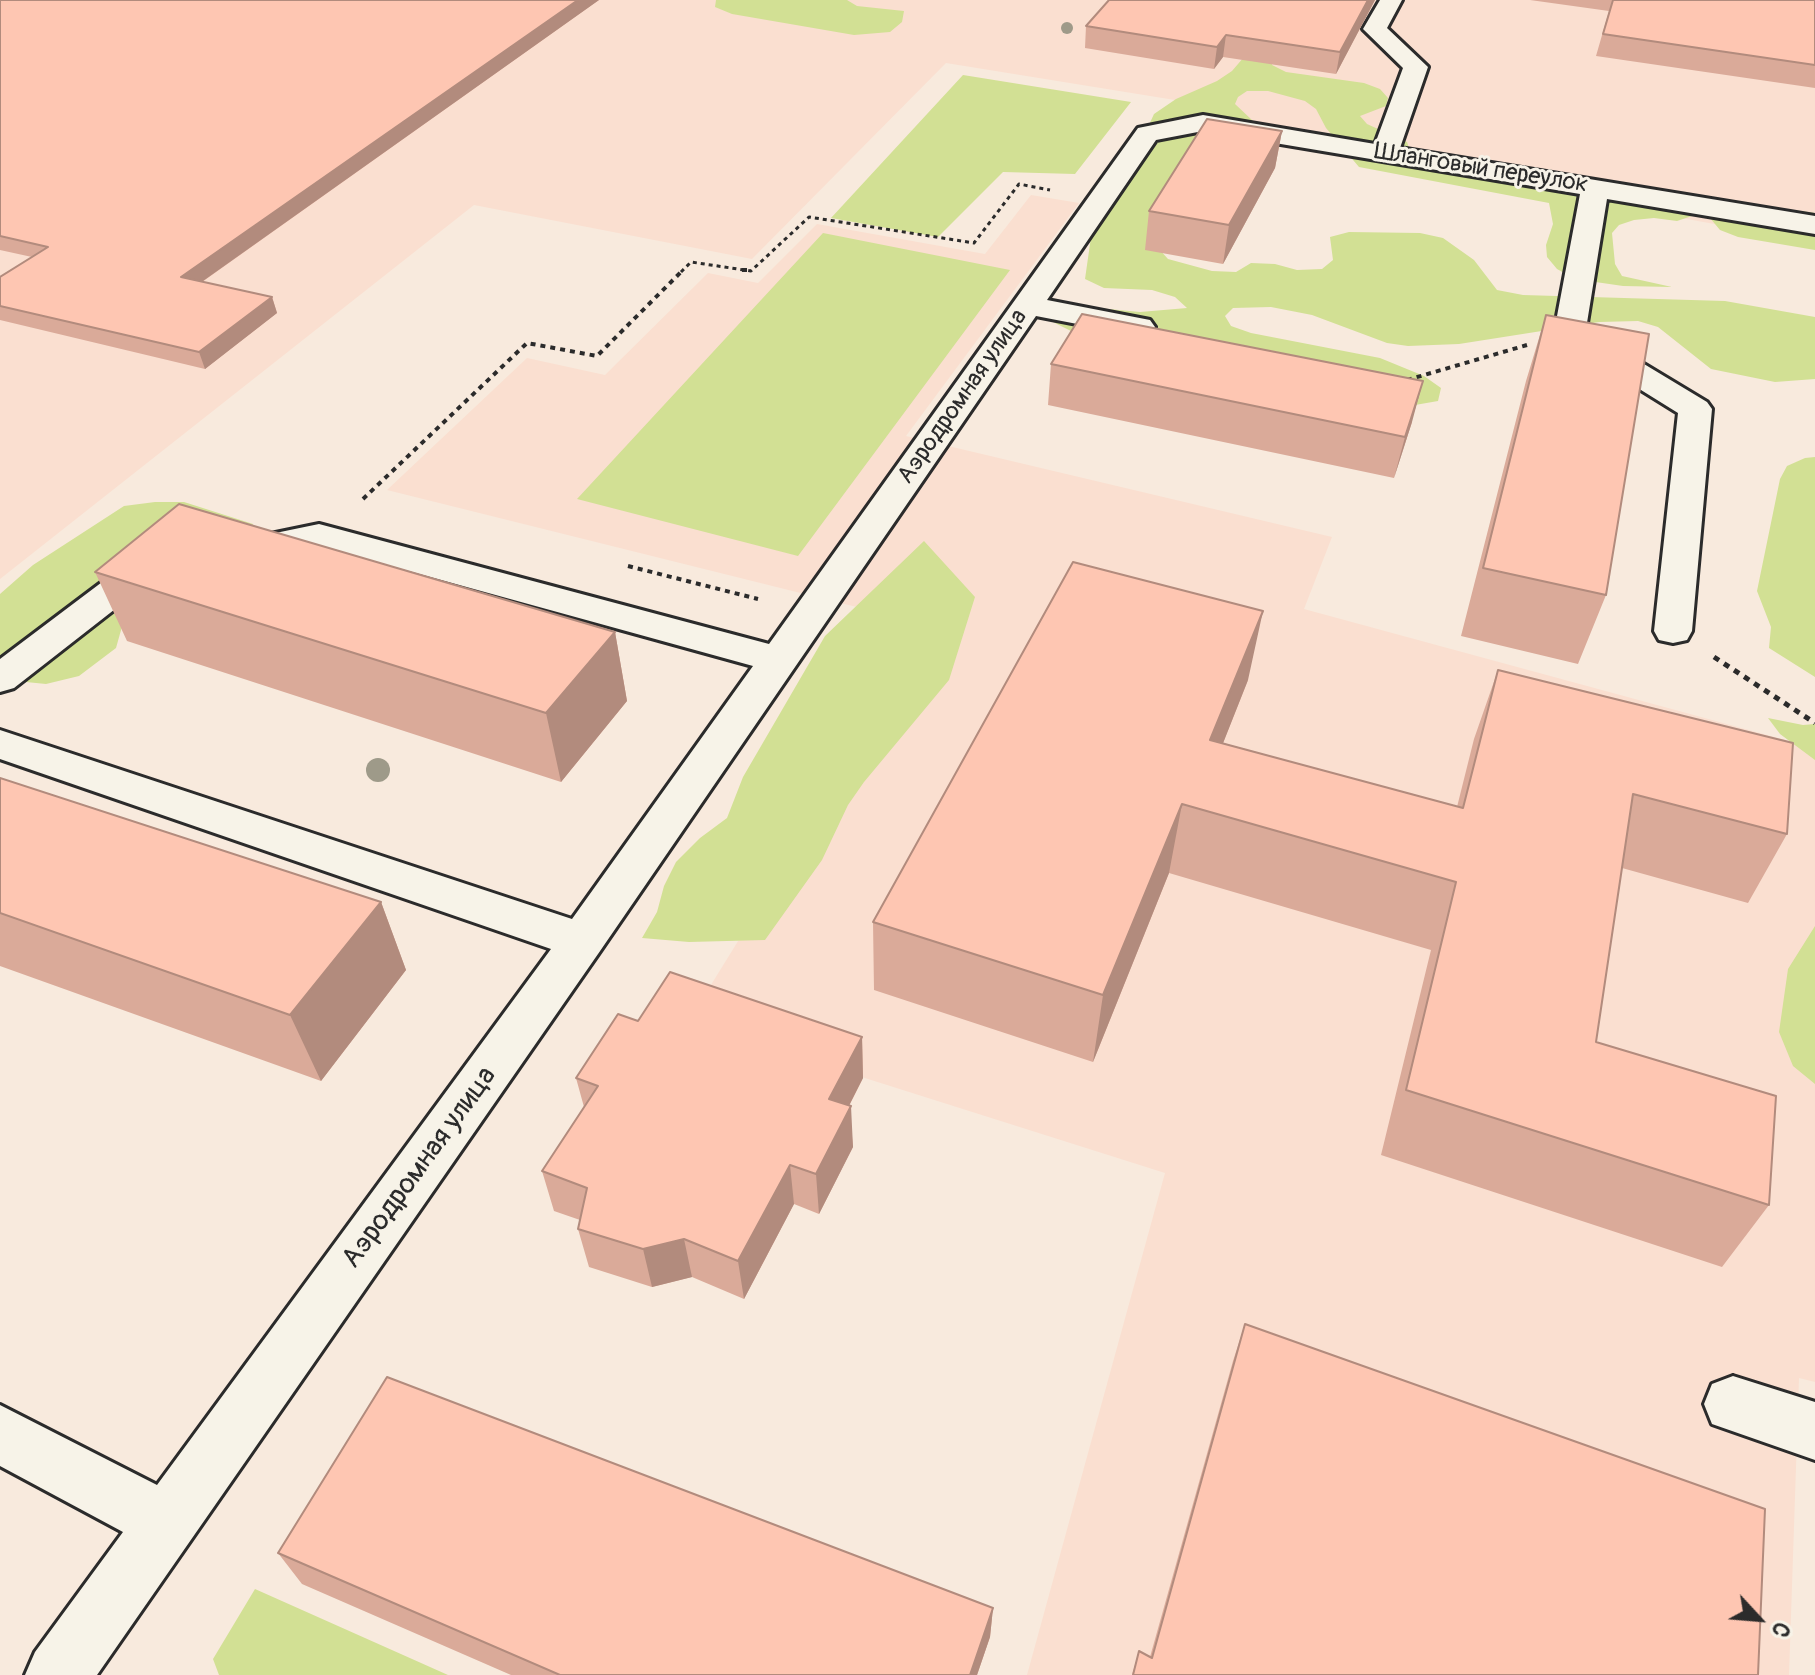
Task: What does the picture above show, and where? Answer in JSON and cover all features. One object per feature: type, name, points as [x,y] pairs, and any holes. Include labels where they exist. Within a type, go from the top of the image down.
[{"type":"street","points":[[1385,153],[1416,67],[1375,29],[1391,0]]},
{"type":"street","name":"Шланговый переулок","points":[[1147,134],[1203,123],[1815,225]]},
{"type":"street","name":"Аэродромная улица","points":[[58,1675],[582,941],[1147,134]]},
{"type":"street","points":[[1595,188],[1570,332],[1695,409],[1673,631]]},
{"type":"street","points":[[1027,305],[1164,332]]},
{"type":"street","points":[[0,679],[139,572],[319,535],[779,660]]},
{"type":"street","points":[[0,744],[582,941]]},
{"type":"street","points":[[1733,1404],[1815,1431]]},
{"type":"street","points":[[0,1434],[167,1523]]},
{"type":"path","points":[[376,503],[361,499],[527,343],[597,356],[691,262],[751,271],[809,217],[974,243],[1019,184],[1102,198]]},
{"type":"path","points":[[1407,380],[1570,332]]},
{"type":"path","points":[[617,563],[819,604]]},
{"type":"path","points":[[1673,631],[1815,723]]},
{"type":"shaded area","points":[[0,0],[1815,0],[1815,242],[1279,146],[1212,106],[946,63],[752,259],[474,205],[0,579]]},
{"type":"shaded area","points":[[1031,195],[1079,203],[906,436],[1332,537],[1304,609],[1815,748],[1815,1382],[1799,1378],[1789,1675],[1027,1675],[1165,1173],[688,1022],[933,626],[387,490],[527,358],[605,375],[708,273],[758,283],[817,224],[985,254]]},
{"type":"green space","points":[[716,0],[847,0],[857,6],[904,11],[902,22],[890,32],[854,35],[732,14],[715,7]]},
{"type":"green space","points":[[1273,51],[1272,65],[1286,72],[1364,83],[1380,89],[1388,98],[1386,106],[1360,116],[1367,124],[1407,142],[1410,151],[1686,206],[1692,216],[1677,221],[1654,218],[1634,220],[1619,225],[1612,233],[1615,264],[1622,276],[1672,287],[1623,286],[1575,279],[1557,269],[1547,257],[1546,245],[1553,224],[1549,203],[1359,167],[1326,128],[1316,109],[1305,101],[1268,91],[1247,91],[1238,97],[1235,104],[1253,121],[1257,131],[1159,249],[1168,259],[1212,271],[1236,272],[1251,263],[1275,264],[1297,270],[1322,269],[1333,260],[1330,237],[1349,232],[1420,233],[1443,238],[1474,260],[1497,290],[1523,295],[1725,301],[1815,317],[1815,379],[1775,382],[1711,369],[1658,327],[1638,321],[1599,322],[1459,344],[1408,346],[1387,343],[1312,315],[1271,307],[1233,308],[1225,316],[1231,326],[1251,333],[1380,358],[1424,376],[1441,388],[1438,401],[1415,405],[1167,347],[1071,331],[1053,322],[1064,310],[1087,307],[1140,312],[1187,308],[1175,297],[1152,290],[1104,288],[1085,279],[1091,237],[1107,216],[1154,114],[1176,99],[1217,81],[1232,71],[1244,57]]},
{"type":"green space","points":[[963,75],[1131,102],[1075,174],[1003,172],[938,237],[831,218]]},
{"type":"green space","points":[[1725,201],[1815,213],[1815,250],[1738,237],[1720,230],[1705,212]]},
{"type":"green space","points":[[823,233],[1010,270],[798,556],[577,499]]},
{"type":"green space","points":[[1815,457],[1815,677],[1769,648],[1771,627],[1757,591],[1780,479],[1787,466]]},
{"type":"green space","points":[[184,502],[253,524],[251,529],[123,623],[116,648],[79,676],[46,684],[16,681],[0,686],[0,594],[33,565],[124,506]]},
{"type":"green space","points":[[924,541],[975,597],[949,680],[864,782],[848,805],[822,860],[765,940],[689,942],[642,938],[657,912],[664,886],[676,862],[700,838],[727,818],[743,777],[825,636]]},
{"type":"green space","points":[[1768,718],[1803,725],[1815,724],[1815,760],[1780,734]]},
{"type":"green space","points":[[1815,926],[1815,1084],[1793,1066],[1779,1032],[1788,969]]},
{"type":"green space","points":[[255,1589],[448,1675],[219,1675],[213,1659]]},
{"type":"building","points":[[0,0],[578,0],[181,277],[272,297],[199,352],[0,306],[0,277],[48,247],[0,236]]},
{"type":"building","points":[[1109,0],[1368,0],[1340,52],[1226,35],[1217,47],[1086,26]]},
{"type":"building","points":[[1613,0],[1815,0],[1815,65],[1603,34]]},
{"type":"building","points":[[1207,119],[1282,131],[1229,225],[1149,211]]},
{"type":"building","points":[[1082,314],[1423,381],[1405,437],[1051,364]]},
{"type":"building","points":[[1546,315],[1649,334],[1606,595],[1483,568]]},
{"type":"building","points":[[179,504],[615,632],[546,713],[95,572]]},
{"type":"building","points":[[1073,562],[1263,611],[1210,740],[1463,808],[1498,670],[1793,743],[1787,834],[1633,794],[1596,1042],[1776,1096],[1769,1205],[1406,1090],[1456,882],[1182,804],[1103,995],[873,922]]},
{"type":"building","points":[[0,778],[381,902],[290,1015],[0,913]]},
{"type":"building","points":[[670,972],[862,1037],[829,1099],[851,1106],[816,1174],[790,1165],[738,1261],[684,1239],[643,1249],[578,1229],[587,1188],[542,1171],[598,1086],[576,1078],[618,1014],[638,1021]]},
{"type":"building","points":[[1245,1324],[1765,1509],[1758,1675],[1133,1675],[1139,1651],[1152,1658]]},
{"type":"building","points":[[387,1377],[993,1608],[970,1675],[560,1675],[278,1553]]}]
